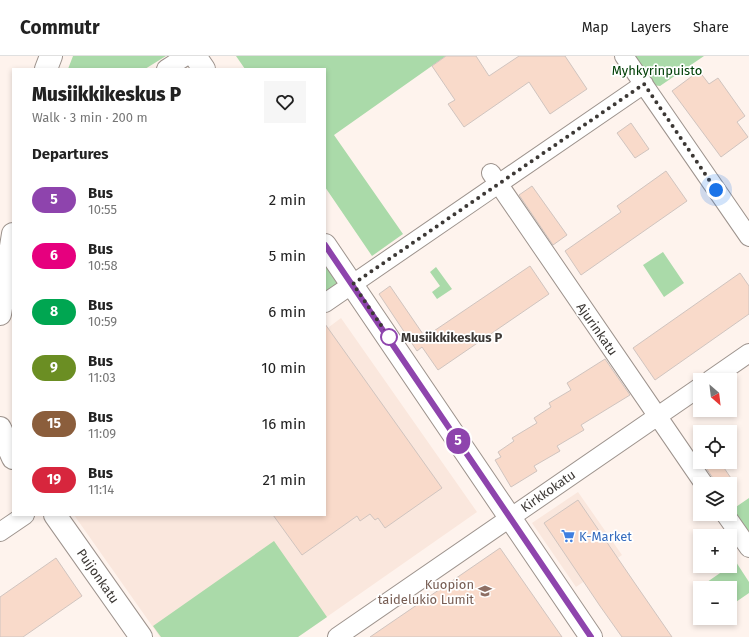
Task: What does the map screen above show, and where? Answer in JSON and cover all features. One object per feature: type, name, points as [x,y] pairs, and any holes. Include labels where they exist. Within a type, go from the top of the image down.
[{"type":"main road","points":[[36,56],[36,68]]},
{"type":"main road","points":[[46,68],[51,56]]},
{"type":"main road","points":[[195,56],[203,68]]},
{"type":"main road","points":[[0,314],[12,240]]},
{"type":"main road","points":[[326,245],[591,637]]},
{"type":"main road","points":[[0,428],[12,456]]},
{"type":"main road","name":"Puijonkatu","points":[[56,516],[141,637]]},
{"type":"street","points":[[168,68],[186,56]]},
{"type":"street","points":[[624,56],[749,237]]},
{"type":"street","points":[[326,303],[494,179],[644,84]]},
{"type":"street","name":"Ajurinkatu","points":[[494,179],[699,477]]},
{"type":"street","points":[[720,373],[749,353]]},
{"type":"street","name":"Kirkkokatu","points":[[337,637],[693,392]]},
{"type":"street","points":[[0,532],[24,516]]},
{"type":"street","points":[[731,521],[749,548]]},
{"type":"shaded area","points":[[341,318],[477,512],[298,637],[160,637],[75,516],[326,516],[326,329]]},
{"type":"shaded area","points":[[578,492],[622,555],[576,587],[532,523]]},
{"type":"green space","points":[[73,56],[166,56],[147,68],[68,68]]},
{"type":"green space","points":[[236,56],[446,56],[334,135],[403,234],[372,256],[326,188],[326,68],[244,68]]},
{"type":"green space","name":"Myhkyrinpuisto","points":[[624,56],[704,56],[660,86],[644,84]]},
{"type":"green space","points":[[663,252],[684,283],[664,297],[643,265]]},
{"type":"green space","points":[[326,263],[343,282],[326,293]]},
{"type":"green space","points":[[436,267],[452,289],[437,299],[432,292],[440,286],[430,272]]},
{"type":"green space","points":[[749,498],[749,548],[735,521],[737,521],[737,506]]},
{"type":"green space","points":[[274,541],[327,617],[298,637],[161,637],[153,626]]},
{"type":"green space","points":[[737,564],[749,582],[749,593],[737,601],[737,581],[709,581],[720,573],[737,573]]},
{"type":"building","points":[[446,56],[476,56],[489,76],[519,56],[565,56],[587,89],[550,114],[529,82],[464,127],[448,104],[455,100],[432,66]]},
{"type":"building","points":[[699,71],[709,84],[718,78],[745,116],[737,122],[748,137],[721,157],[672,91]]},
{"type":"building","points":[[631,123],[649,149],[635,158],[617,133]]},
{"type":"building","points":[[666,171],[687,201],[581,275],[565,251],[621,212],[617,206]]},
{"type":"building","points":[[532,186],[567,235],[553,245],[519,195]]},
{"type":"building","points":[[530,266],[549,294],[438,370],[422,347],[417,351],[379,294],[390,286],[425,337]]},
{"type":"building","points":[[740,273],[749,286],[749,314],[655,380],[633,348]]},
{"type":"building","points":[[326,325],[442,488],[385,528],[378,518],[375,520],[370,514],[360,521],[357,516],[302,555],[274,516],[326,516]]},
{"type":"building","points":[[605,359],[630,395],[581,425],[584,430],[557,446],[560,451],[534,466],[537,471],[511,487],[495,460],[501,457],[498,452],[514,441],[512,438],[537,423],[534,418],[551,407],[549,403],[571,390],[567,383]]},
{"type":"building","points":[[707,469],[725,469],[730,477],[712,477]]},
{"type":"building","points":[[578,500],[672,637],[622,637],[600,606],[544,523]]},
{"type":"building","name":"Kuopion taidelukio Lumit","points":[[500,548],[562,637],[370,637],[449,583]]},
{"type":"building","points":[[56,558],[82,596],[23,637],[0,637],[0,597]]},
{"type":"bus line","name":"5","points":[[326,246],[353,284],[591,637]]},
{"type":"place","name":"Musiikkikeskus P","points":[[389,337]]},
{"type":"place","name":"K-Market","points":[[568,536]]},
{"type":"place","name":"Kuopion taidelukio Lumit","points":[[485,591]]},
{"type":"route","points":[[389,337],[353,284],[644,84],[716,190]]}]
